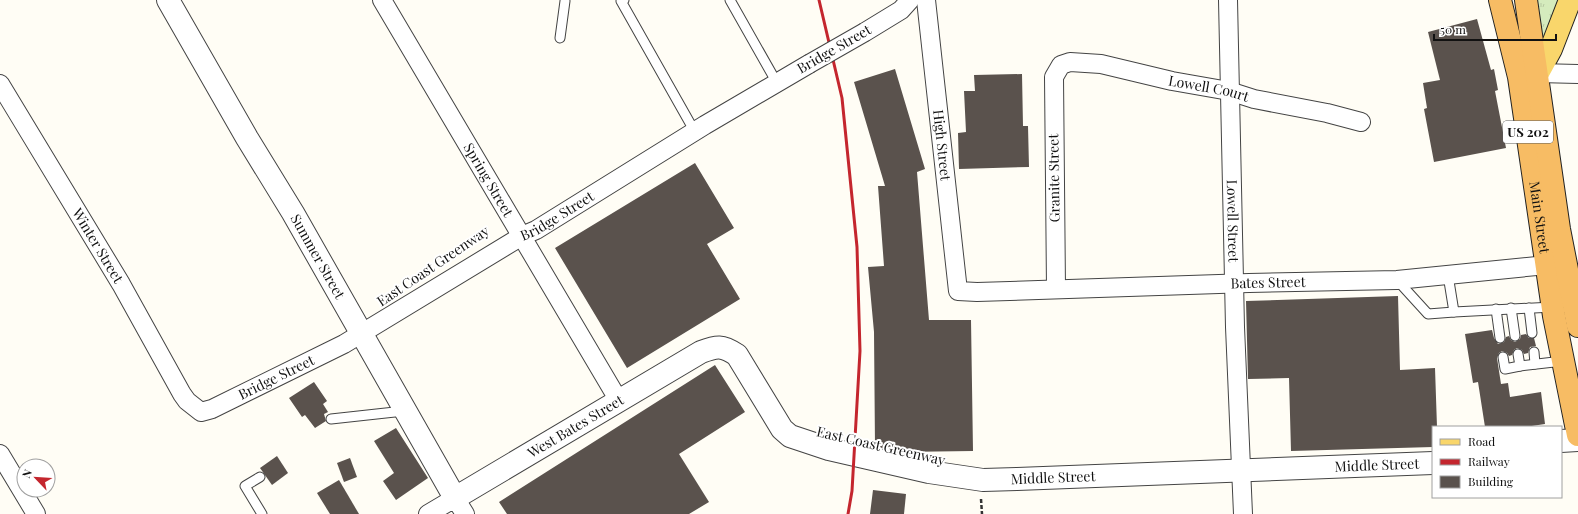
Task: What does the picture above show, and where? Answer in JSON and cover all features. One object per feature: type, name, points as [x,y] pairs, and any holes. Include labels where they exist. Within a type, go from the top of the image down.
[{"type":"highway","name":"Main Street","points":[[1500,0],[1578,326]]},
{"type":"highway","name":"Main Street","points":[[1526,0],[1538,73],[1564,264],[1553,307],[1578,435]]},
{"type":"main road","points":[[1538,73],[1551,49],[1570,0]]},
{"type":"street","name":"Summer Street","points":[[168,0],[195,50],[293,212],[404,411],[460,506]]},
{"type":"street","name":"Spring Street","points":[[382,0],[619,401]]},
{"type":"street","name":"Bridge Street","points":[[194,407],[201,412],[212,410],[362,334],[522,236],[536,230],[695,132],[865,32],[900,10],[910,0]]},
{"type":"street","name":"High Street","points":[[926,0],[958,291]]},
{"type":"street","name":"Lowell Street","points":[[1228,0],[1234,283],[1243,514]]},
{"type":"street","name":"Lowell Court","points":[[1058,68],[1070,62],[1101,64],[1172,81],[1229,91],[1254,99],[1327,113],[1361,122]]},
{"type":"street","name":"Granite Street","points":[[1056,289],[1054,77],[1058,68]]},
{"type":"street","points":[[1538,73],[1578,74]]},
{"type":"street","name":"Winter Street","points":[[0,84],[121,284],[175,382],[187,401],[194,407]]},
{"type":"street","name":"Bates Street","points":[[958,291],[977,292],[1234,283],[1397,280],[1564,264]]},
{"type":"street","name":"West Bates Street","points":[[428,514],[460,506],[619,401],[701,352],[714,347],[726,348]]},
{"type":"street","name":"Middle Street","points":[[726,348],[737,355],[782,429],[790,436],[829,449],[929,472],[983,480],[1432,463]]},
{"type":"street","points":[[1562,442],[1578,440]]},
{"type":"street","points":[[0,454],[36,514]]},
{"type":"lane","points":[[560,38],[566,0]]},
{"type":"lane","points":[[622,0],[695,132]]},
{"type":"lane","points":[[730,0],[777,83]]},
{"type":"lane","points":[[1448,275],[1454,312]]},
{"type":"lane","points":[[1397,280],[1428,314],[1511,308],[1553,307]]},
{"type":"lane","points":[[1511,308],[1515,336]]},
{"type":"lane","points":[[1529,308],[1532,333]]},
{"type":"lane","points":[[1496,309],[1500,338]]},
{"type":"lane","points":[[1534,352],[1535,364]]},
{"type":"lane","points":[[1518,354],[1520,366]]},
{"type":"lane","points":[[1503,357],[1505,368],[1563,361]]},
{"type":"lane","points":[[331,419],[404,411]]},
{"type":"lane","points":[[260,477],[245,486],[262,514]]},
{"type":"green space","points":[[1534,0],[1561,0],[1543,45]]},
{"type":"building","points":[[1477,19],[1491,70],[1494,69],[1498,90],[1495,91],[1506,148],[1434,162],[1424,109],[1427,108],[1423,83],[1440,80],[1428,32]]},
{"type":"building","points":[[895,69],[925,169],[917,172],[929,320],[971,320],[973,451],[899,452],[875,447],[874,332],[868,267],[884,266],[878,186],[885,186],[854,82]]},
{"type":"building","points":[[1022,74],[1023,126],[1028,126],[1029,167],[959,169],[958,133],[966,132],[964,91],[975,91],[974,75]]},
{"type":"building","points":[[695,163],[734,228],[707,244],[740,299],[627,368],[555,248]]},
{"type":"building","points":[[1398,296],[1400,370],[1435,368],[1437,426],[1432,426],[1432,447],[1291,451],[1289,378],[1248,379],[1246,301]]},
{"type":"building","points":[[1492,330],[1494,338],[1498,344],[1504,342],[1506,337],[1509,336],[1511,340],[1515,342],[1520,339],[1521,335],[1526,334],[1529,338],[1534,338],[1536,346],[1530,347],[1528,353],[1524,354],[1522,350],[1517,348],[1514,350],[1512,355],[1509,356],[1507,353],[1502,351],[1499,353],[1497,358],[1501,384],[1508,383],[1510,397],[1541,392],[1545,424],[1532,426],[1485,426],[1478,382],[1473,383],[1465,334]]},
{"type":"building","points":[[715,365],[745,412],[679,454],[709,502],[689,514],[507,514],[499,502]]},
{"type":"building","points":[[314,382],[327,401],[323,404],[328,412],[324,414],[326,421],[315,428],[305,415],[302,417],[289,398]]},
{"type":"building","points":[[396,428],[428,478],[396,500],[383,481],[394,473],[374,441]]},
{"type":"building","points":[[277,456],[288,473],[272,485],[260,468]]},
{"type":"building","points":[[350,458],[357,477],[344,482],[337,463]]},
{"type":"building","points":[[339,480],[359,514],[330,514],[317,493]]},
{"type":"building","points":[[873,490],[906,494],[904,514],[870,514]]},
{"type":"railway","points":[[819,0],[842,98],[857,247],[860,351],[852,491],[848,514]]}]
